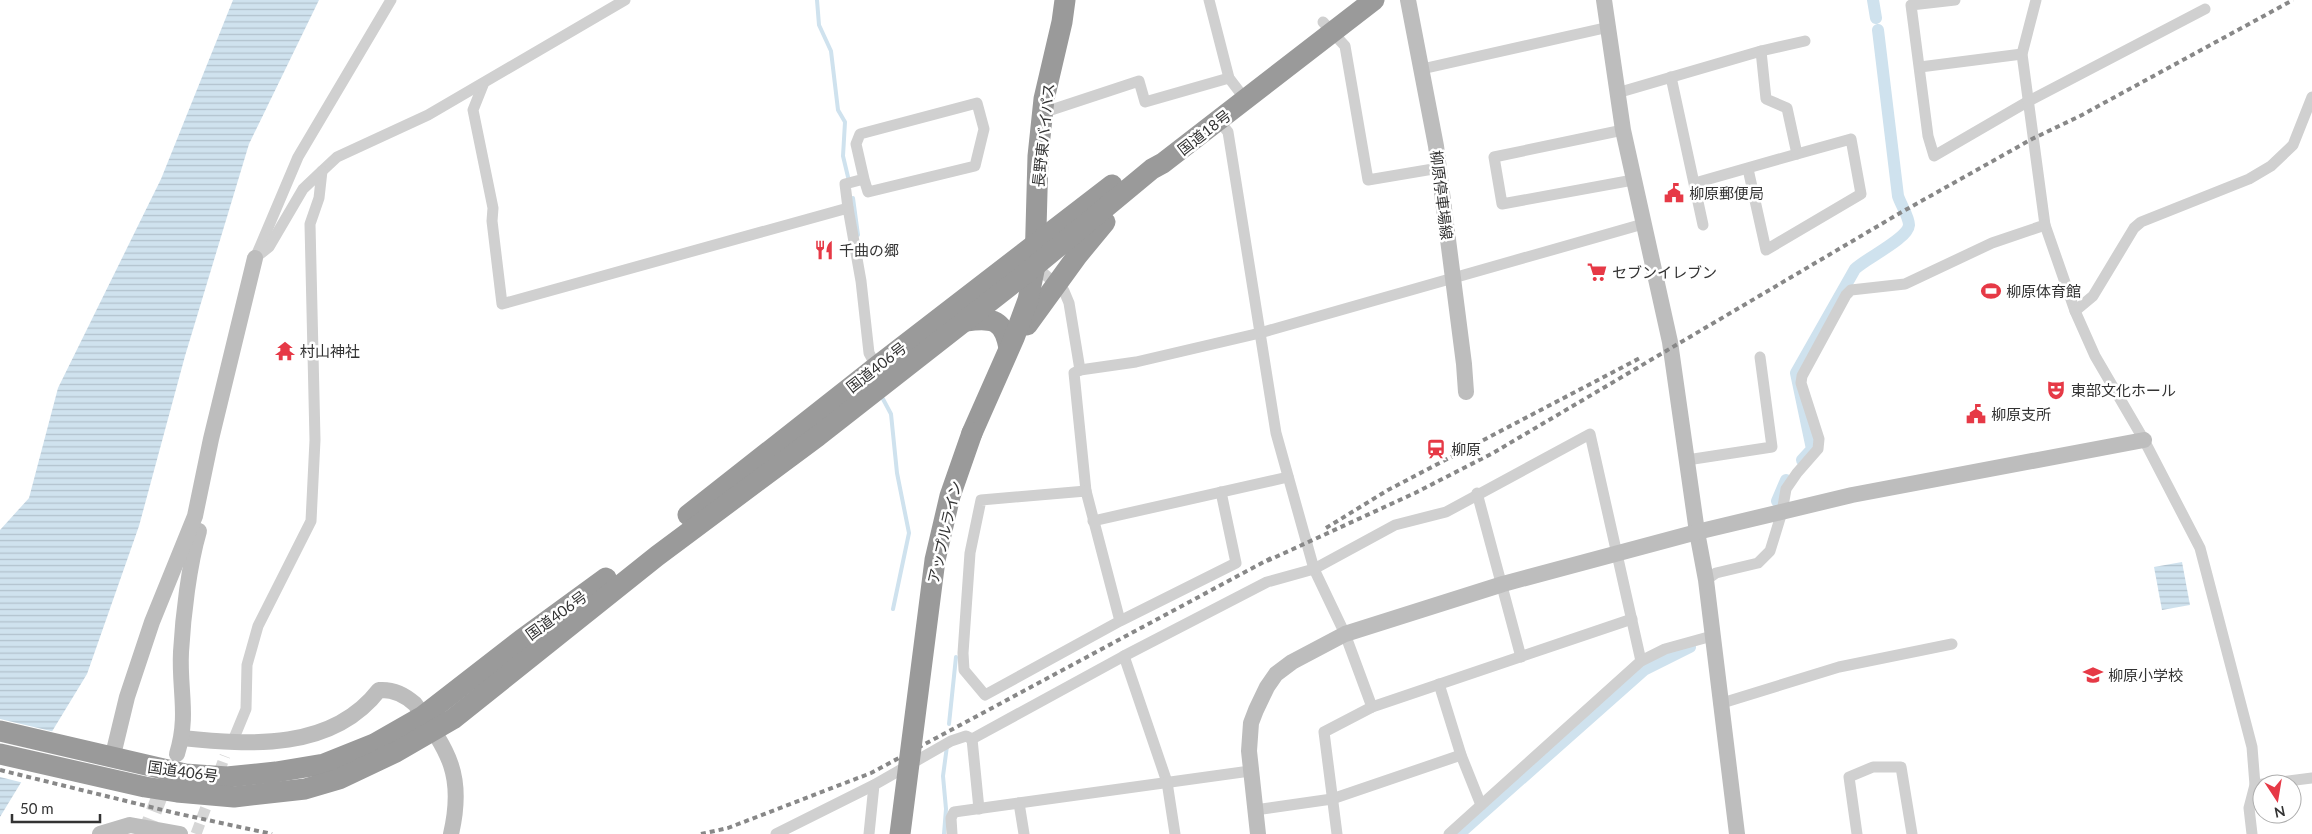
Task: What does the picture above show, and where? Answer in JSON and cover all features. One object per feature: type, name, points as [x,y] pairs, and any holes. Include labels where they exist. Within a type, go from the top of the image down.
[{"type":"highway","name":"長野東バイパス","points":[[1036,242],[1038,156],[1042,113],[1065,0]]},
{"type":"highway","name":"国道18号","points":[[1328,27],[1351,0]]},
{"type":"highway","name":"国道18号","points":[[1036,242],[1237,89],[1328,27],[1374,0]]},
{"type":"highway","name":"国道18号","points":[[1036,266],[1152,170],[1219,121],[1237,89]]},
{"type":"highway","points":[[966,321],[985,319],[995,321],[1002,326],[1012,343],[1103,224],[1163,163]]},
{"type":"highway","name":"アップルライン","points":[[900,834],[935,560],[950,496],[972,433],[1012,343],[1028,300],[1036,266],[1036,242]]},
{"type":"highway","name":"国道406号","points":[[882,374],[1036,242]]},
{"type":"highway","name":"国道406号","points":[[0,754],[91,776],[177,792],[234,797],[275,794],[305,789],[339,779],[396,752],[428,723],[676,525],[882,374],[966,321],[1036,266]]},
{"type":"highway","name":"国道406号","points":[[0,731],[185,774],[227,777],[276,772],[324,764],[428,723]]},
{"type":"street","points":[[104,756],[152,622],[195,516],[213,430],[255,258],[298,157],[391,0]]},
{"type":"street","points":[[255,258],[269,247],[303,189],[337,157],[428,115],[625,0]]},
{"type":"street","points":[[1042,113],[1139,81],[1145,102],[1237,89],[1209,0]]},
{"type":"street","name":"柳原停車場線","points":[[1408,0],[1439,168],[1466,392]]},
{"type":"street","points":[[1604,0],[1623,130],[1670,342],[1696,532],[1706,580],[1719,704],[1737,834]]},
{"type":"street","points":[[1954,0],[1911,5],[1928,136],[1934,156],[2027,102],[2205,9]]},
{"type":"street","points":[[2036,0],[2022,54],[2044,225],[2075,312],[2095,356],[2144,440],[2200,548],[2252,747],[2254,774]]},
{"type":"street","points":[[1328,27],[1345,46],[1368,180],[1439,168]]},
{"type":"street","points":[[1422,69],[1609,27]]},
{"type":"street","points":[[1617,93],[1761,51],[1805,41]]},
{"type":"street","points":[[1761,51],[1766,99],[1787,108],[1797,154]]},
{"type":"street","points":[[1920,68],[2022,54]]},
{"type":"street","points":[[1671,77],[1703,225]]},
{"type":"street","points":[[483,84],[472,110],[493,208],[492,221],[502,304],[848,208]]},
{"type":"street","points":[[2075,312],[2092,296],[2134,228],[2141,222],[2249,179],[2285,155],[2293,145],[2312,97]]},
{"type":"street","points":[[977,103],[984,129],[975,166],[868,192],[864,179],[856,144],[860,134],[977,103]]},
{"type":"street","points":[[1219,121],[1228,132],[1276,433],[1314,569],[1345,634],[1372,706]]},
{"type":"street","points":[[1623,130],[1494,157],[1502,204],[1633,180]]},
{"type":"street","points":[[1695,183],[1851,139],[1861,194],[1766,250],[1748,169]]},
{"type":"street","points":[[228,749],[246,709],[247,665],[258,626],[311,521],[315,440],[309,234],[310,224],[319,198],[322,171]]},
{"type":"street","points":[[864,179],[845,184],[861,281],[869,353],[882,374]]},
{"type":"street","points":[[1120,621],[1086,491],[1074,373],[1080,370],[1136,362],[1260,333],[1643,224]]},
{"type":"street","points":[[1706,580],[1716,573],[1758,563],[1770,551],[1782,512],[1786,489],[1818,449],[1819,439],[1801,383],[1802,376],[1846,295],[1851,290],[1905,284],[1992,242],[2044,225]]},
{"type":"street","points":[[1036,266],[1055,285],[1064,291],[1068,302],[1080,370]]},
{"type":"street","points":[[1687,460],[1772,447],[1760,357]]},
{"type":"street","points":[[972,739],[1124,656],[1267,582],[1314,569],[1395,525],[1446,512],[1477,493],[1590,434],[1641,661]]},
{"type":"street","points":[[1258,834],[1250,771],[1251,723],[1267,687],[1276,674],[1292,662],[1345,634],[1503,584],[1616,552],[1696,532],[1852,495],[2144,440]]},
{"type":"street","points":[[1093,521],[1288,477]]},
{"type":"street","points":[[1086,491],[981,500],[970,553],[964,670],[985,695],[1120,621],[1236,563],[1221,492]]},
{"type":"street","points":[[1477,493],[1503,584],[1521,657]]},
{"type":"street","points":[[177,754],[182,738],[184,710],[181,652],[193,550],[201,524],[195,516]]},
{"type":"street","points":[[1338,834],[1324,732],[1372,706],[1632,620]]},
{"type":"street","points":[[1449,834],[1641,661],[1665,649],[1712,636]]},
{"type":"street","points":[[1719,704],[1839,667],[1952,644]]},
{"type":"street","points":[[1124,656],[1167,782],[1175,834]]},
{"type":"street","points":[[1439,684],[1462,755],[1481,805]]},
{"type":"street","points":[[182,738],[228,749],[301,738],[346,720],[367,705],[379,690],[389,689],[407,697],[428,723],[448,754],[456,780],[455,816],[451,834]]},
{"type":"street","points":[[776,834],[874,785],[951,741],[966,736],[972,739]]},
{"type":"street","points":[[972,739],[979,809]]},
{"type":"street","points":[[1255,810],[1332,799],[1462,755]]},
{"type":"street","points":[[1858,834],[1849,777],[1873,767],[1883,767],[1901,768],[1912,834]]},
{"type":"street","points":[[952,834],[951,818],[954,812],[1250,771]]},
{"type":"street","points":[[869,834],[874,785]]},
{"type":"street","points":[[2252,796],[2249,808],[2252,834]]},
{"type":"street","points":[[1019,803],[1024,834]]},
{"type":"street","points":[[100,834],[130,825],[180,834]]},
{"type":"water","points":[[233,0],[319,0],[249,144],[185,356],[139,526],[87,674],[0,817],[0,530],[29,498],[58,388],[161,179]]},
{"type":"water","points":[[2182,562],[2190,605],[2162,610],[2154,567]]},
{"type":"pier","points":[[0,719],[55,732],[24,783],[0,777]]},
{"type":"waterway","points":[[817,0],[819,25],[831,51],[838,110],[845,122],[843,156],[848,177]]},
{"type":"waterway","points":[[1873,0],[1876,18]]},
{"type":"waterway","points":[[1802,460],[1812,449],[1796,373],[1855,269],[1902,236],[1909,225],[1898,196],[1878,30]]},
{"type":"waterway","points":[[853,198],[858,235]]},
{"type":"waterway","points":[[883,399],[891,414],[897,473],[909,533],[893,609]]},
{"type":"waterway","points":[[1777,501],[1786,480]]},
{"type":"waterway","points":[[1459,834],[1644,670],[1690,647]]},
{"type":"waterway","points":[[949,724],[956,657]]},
{"type":"waterway","points":[[944,834],[946,809],[943,776],[947,746]]},
{"type":"tunnel","points":[[196,834],[225,756]]},
{"type":"tunnel","points":[[145,834],[166,780]]},
{"type":"railway","points":[[1267,561],[1415,493],[1493,453],[1900,213],[2032,139],[2080,116],[2293,0]]},
{"type":"railway","points":[[1326,528],[1388,490],[1640,358]]},
{"type":"railway","points":[[701,834],[728,828],[871,773],[1273,557]]},
{"type":"railway","points":[[0,770],[175,813],[272,834]]},
{"type":"place","name":"柳原郵便局","points":[[1674,193]]},
{"type":"place","name":"千曲の郷","points":[[824,250]]},
{"type":"place","name":"セブンイレブン","points":[[1597,272]]},
{"type":"place","name":"柳原体育館","points":[[1991,291]]},
{"type":"place","name":"村山神社","points":[[285,351]]},
{"type":"place","name":"東部文化ホール","points":[[2056,390]]},
{"type":"place","name":"柳原支所","points":[[1976,414]]},
{"type":"place","name":"柳原","points":[[1436,449]]},
{"type":"place","name":"柳原小学校","points":[[2093,675]]}]
